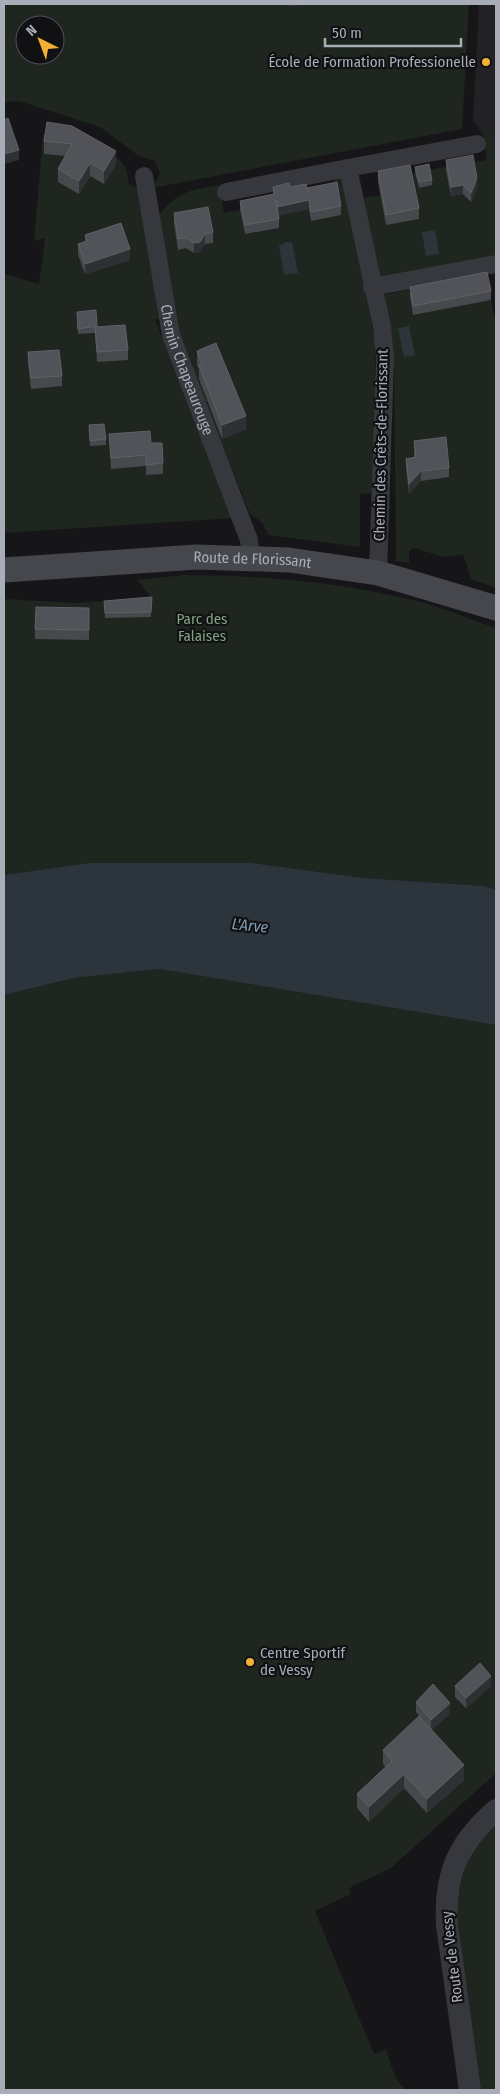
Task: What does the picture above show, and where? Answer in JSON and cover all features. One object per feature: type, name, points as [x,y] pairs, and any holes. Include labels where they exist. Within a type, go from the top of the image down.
[{"type":"main road","name":"Route de Florissant","points":[[4,570],[168,558],[250,557],[316,563],[378,573],[496,608]]},
{"type":"street","points":[[226,192],[477,144]]},
{"type":"street","name":"Chemin des Crêts-de-Florissant","points":[[348,168],[382,327],[385,359],[378,573]]},
{"type":"street","name":"Chemin Chapeaurouge","points":[[144,176],[171,335],[249,540],[250,557]]},
{"type":"street","points":[[372,287],[496,264]]},
{"type":"street","name":"Route de Vessy","points":[[470,2090],[448,1933],[446,1901],[454,1863],[464,1844],[481,1823],[496,1810]]},
{"type":"shaded area","name":"École de Formation Professionelle","points":[[479,4],[496,4],[496,131],[483,134],[473,120]]},
{"type":"green space","points":[[4,4],[469,4],[462,129],[152,188],[160,174],[155,161],[139,156],[100,127],[19,101],[4,102]]},
{"type":"green space","points":[[496,131],[496,256],[379,277],[361,198],[381,195],[387,225],[410,176],[415,172],[487,160],[483,134]]},
{"type":"green space","points":[[43,134],[89,143],[112,153],[126,169],[129,184],[141,190],[164,320],[155,319],[234,518],[4,533],[4,274],[39,284],[45,238],[34,241]]},
{"type":"green space","points":[[334,178],[340,178],[345,184],[375,343],[375,493],[360,494],[360,547],[268,535],[263,523],[250,514],[178,332],[156,219],[170,203],[183,194],[219,185],[224,213],[240,210],[245,234],[279,228],[276,211],[309,209],[311,220],[341,215]]},
{"type":"green space","points":[[486,274],[496,326],[496,588],[471,579],[463,554],[444,557],[414,548],[409,551],[409,563],[396,561],[394,365],[384,295]]},
{"type":"green space","name":"Parc des Falaises","points":[[184,575],[270,578],[356,588],[413,600],[496,628],[496,890],[485,886],[364,878],[252,863],[89,863],[4,875],[4,599],[75,603],[152,598],[137,580]]},
{"type":"green space","name":"Centre Sportif de Vessy","points":[[159,969],[496,1025],[496,1773],[391,1868],[349,1888],[351,1894],[315,1911],[374,2054],[386,2049],[396,2077],[407,2090],[4,2090],[4,995],[74,978]]},
{"type":"green space","points":[[496,1826],[496,2090],[479,2090],[455,1906],[468,1857],[478,1842]]},
{"type":"water","points":[[435,230],[439,254],[426,256],[422,232]]},
{"type":"water","points":[[286,242],[292,243],[298,273],[284,275],[279,246]]},
{"type":"water","points":[[409,326],[415,355],[404,357],[398,328]]},
{"type":"water","name":"L'Arve","points":[[89,863],[252,863],[364,878],[485,886],[496,890],[496,1025],[159,969],[74,978],[4,995],[4,875]]},
{"type":"building","points":[[8,118],[19,150],[4,154],[4,120]]},
{"type":"building","points":[[47,122],[72,126],[116,151],[104,171],[90,163],[79,181],[58,169],[72,144],[44,141]]},
{"type":"building","points":[[473,155],[477,178],[471,193],[463,185],[451,187],[446,160]]},
{"type":"building","points":[[429,164],[432,180],[419,182],[415,167]]},
{"type":"building","points":[[410,165],[419,208],[386,215],[378,171]]},
{"type":"building","points":[[337,182],[341,206],[311,212],[309,200],[277,207],[279,219],[245,225],[240,201],[274,194],[273,187],[289,183],[290,187],[306,184],[307,188]]},
{"type":"building","points":[[208,207],[213,232],[205,234],[200,242],[194,243],[186,238],[178,239],[174,213]]},
{"type":"building","points":[[121,223],[130,249],[85,264],[78,244],[87,241],[85,235]]},
{"type":"building","points":[[487,272],[491,291],[413,306],[410,287]]},
{"type":"building","points":[[96,310],[97,326],[78,329],[77,312]]},
{"type":"building","points":[[125,325],[128,350],[97,352],[95,327]]},
{"type":"building","points":[[216,343],[246,416],[222,425],[199,365],[202,364],[197,351]]},
{"type":"building","points":[[59,350],[62,376],[31,378],[28,352]]},
{"type":"building","points":[[104,424],[106,439],[90,441],[89,425]]},
{"type":"building","points":[[150,431],[151,443],[162,443],[163,463],[146,465],[146,455],[111,458],[109,434]]},
{"type":"building","points":[[446,437],[449,468],[421,471],[409,484],[406,459],[416,457],[414,441]]},
{"type":"building","points":[[152,597],[151,612],[105,613],[104,601]]},
{"type":"building","points":[[36,607],[89,608],[89,630],[35,629]]},
{"type":"building","points":[[480,1663],[491,1676],[466,1698],[455,1686]]},
{"type":"building","points":[[433,1684],[450,1703],[431,1720],[416,1702]]},
{"type":"building","points":[[419,1716],[464,1765],[427,1799],[404,1774],[369,1807],[357,1794],[392,1761],[383,1750]]},
{"type":"place","name":"École de Formation Professionelle","points":[[486,62]]},
{"type":"place","name":"Centre Sportif de Vessy","points":[[250,1662]]}]
